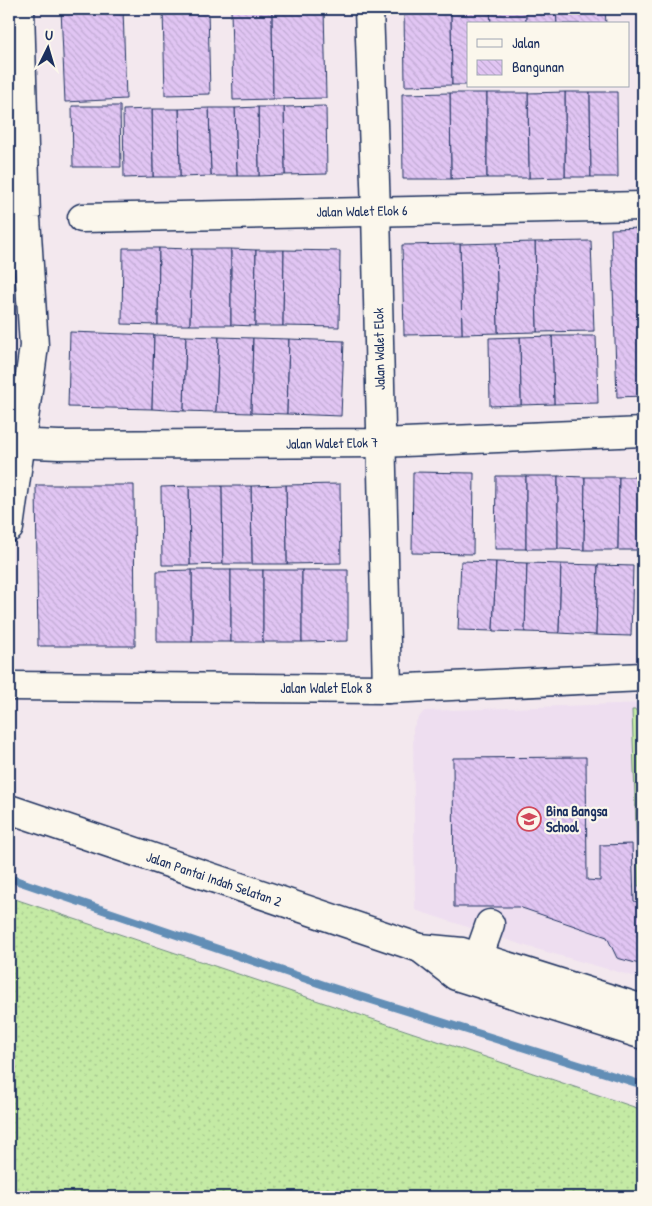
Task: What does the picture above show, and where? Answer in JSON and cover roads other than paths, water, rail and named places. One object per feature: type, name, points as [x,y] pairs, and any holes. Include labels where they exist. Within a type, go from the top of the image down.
[{"type":"street","points":[[9,528],[15,443],[34,346],[26,218],[20,9]]},
{"type":"street","name":"Jalan Walet Elok","points":[[369,9],[376,211],[387,689]]},
{"type":"street","name":"Jalan Walet Elok 6","points":[[82,218],[643,206]]},
{"type":"street","name":"Jalan Walet Elok 7","points":[[15,443],[59,445],[381,443],[643,432]]},
{"type":"street","name":"Jalan Walet Elok 8","points":[[9,686],[387,689],[643,677]]},
{"type":"street","name":"Jalan Pantai Indah Selatan 2","points":[[9,810],[420,948],[462,952],[474,969],[643,1036]]},
{"type":"street","points":[[474,969],[490,924]]},
{"type":"street","name":"Jalan Pantai Indah Selatan 2","points":[[474,969],[643,1009]]},
{"type":"waterway","points":[[9,878],[330,987],[643,1085]]},
{"type":"place","name":"Bina Bangsa School","points":[[529,819]]}]
